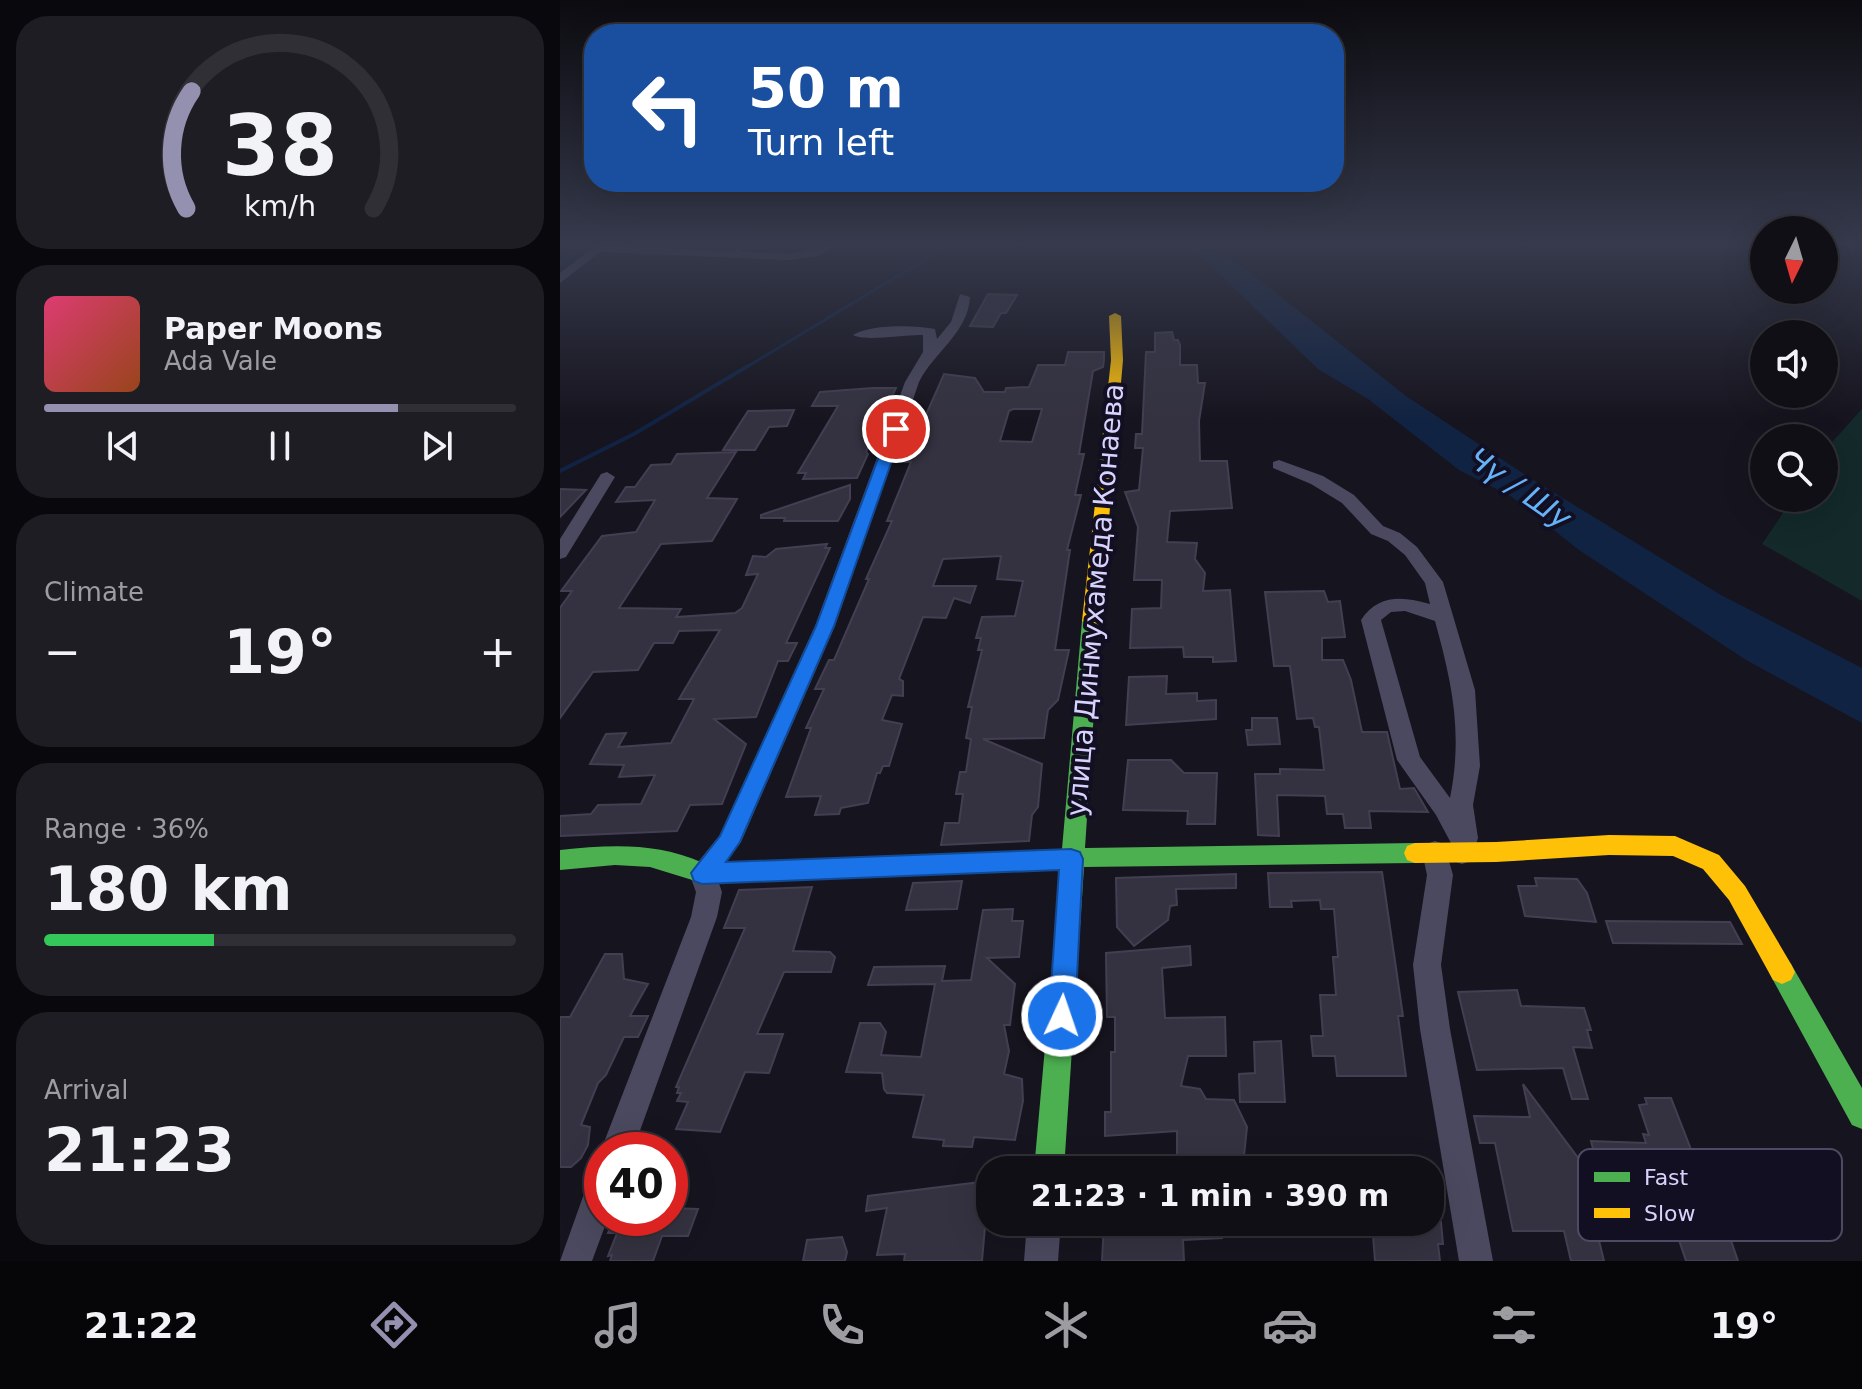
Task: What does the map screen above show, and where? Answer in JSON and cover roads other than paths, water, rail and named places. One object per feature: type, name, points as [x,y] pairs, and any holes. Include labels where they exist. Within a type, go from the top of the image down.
[{"type":"street","points":[[702,873],[729,842],[825,626],[912,382],[930,353],[948,338],[963,304]]},
{"type":"street","name":"улица Динмухамеда Конаева","points":[[1050,1156],[1103,478],[1117,360],[1115,316]]},
{"type":"street","points":[[860,335],[903,330],[930,332],[930,353]]},
{"type":"street","points":[[1279,465],[1317,480],[1348,499],[1377,530],[1394,537],[1411,551],[1434,582],[1464,690],[1468,766],[1461,805],[1466,838],[1448,852]]},
{"type":"street","points":[[560,553],[607,477]]},
{"type":"street","points":[[1445,618],[1432,610],[1405,605],[1382,607],[1374,612],[1371,620],[1409,760],[1456,828],[1440,875],[1427,965],[1476,1261]]},
{"type":"street","points":[[560,860],[644,854],[673,859],[702,873],[1216,854],[1675,846],[1711,862],[1737,893],[1862,1115]]},
{"type":"street","points":[[624,1132],[704,917],[709,892],[702,873]]},
{"type":"street","points":[[575,1261],[584,1236]]},
{"type":"street","points":[[1041,1261],[1043,1236]]},
{"type":"water","name":"Чү / Шу","points":[[1250,304],[1290,304],[1406,396],[1527,476],[1721,595],[1862,668],[1862,723],[1746,660],[1579,550],[1512,497],[1459,470],[1368,399],[1318,369]]},
{"type":"waterway","points":[[745,368],[851,304]]},
{"type":"waterway","points":[[560,471],[634,434],[748,366]]}]
